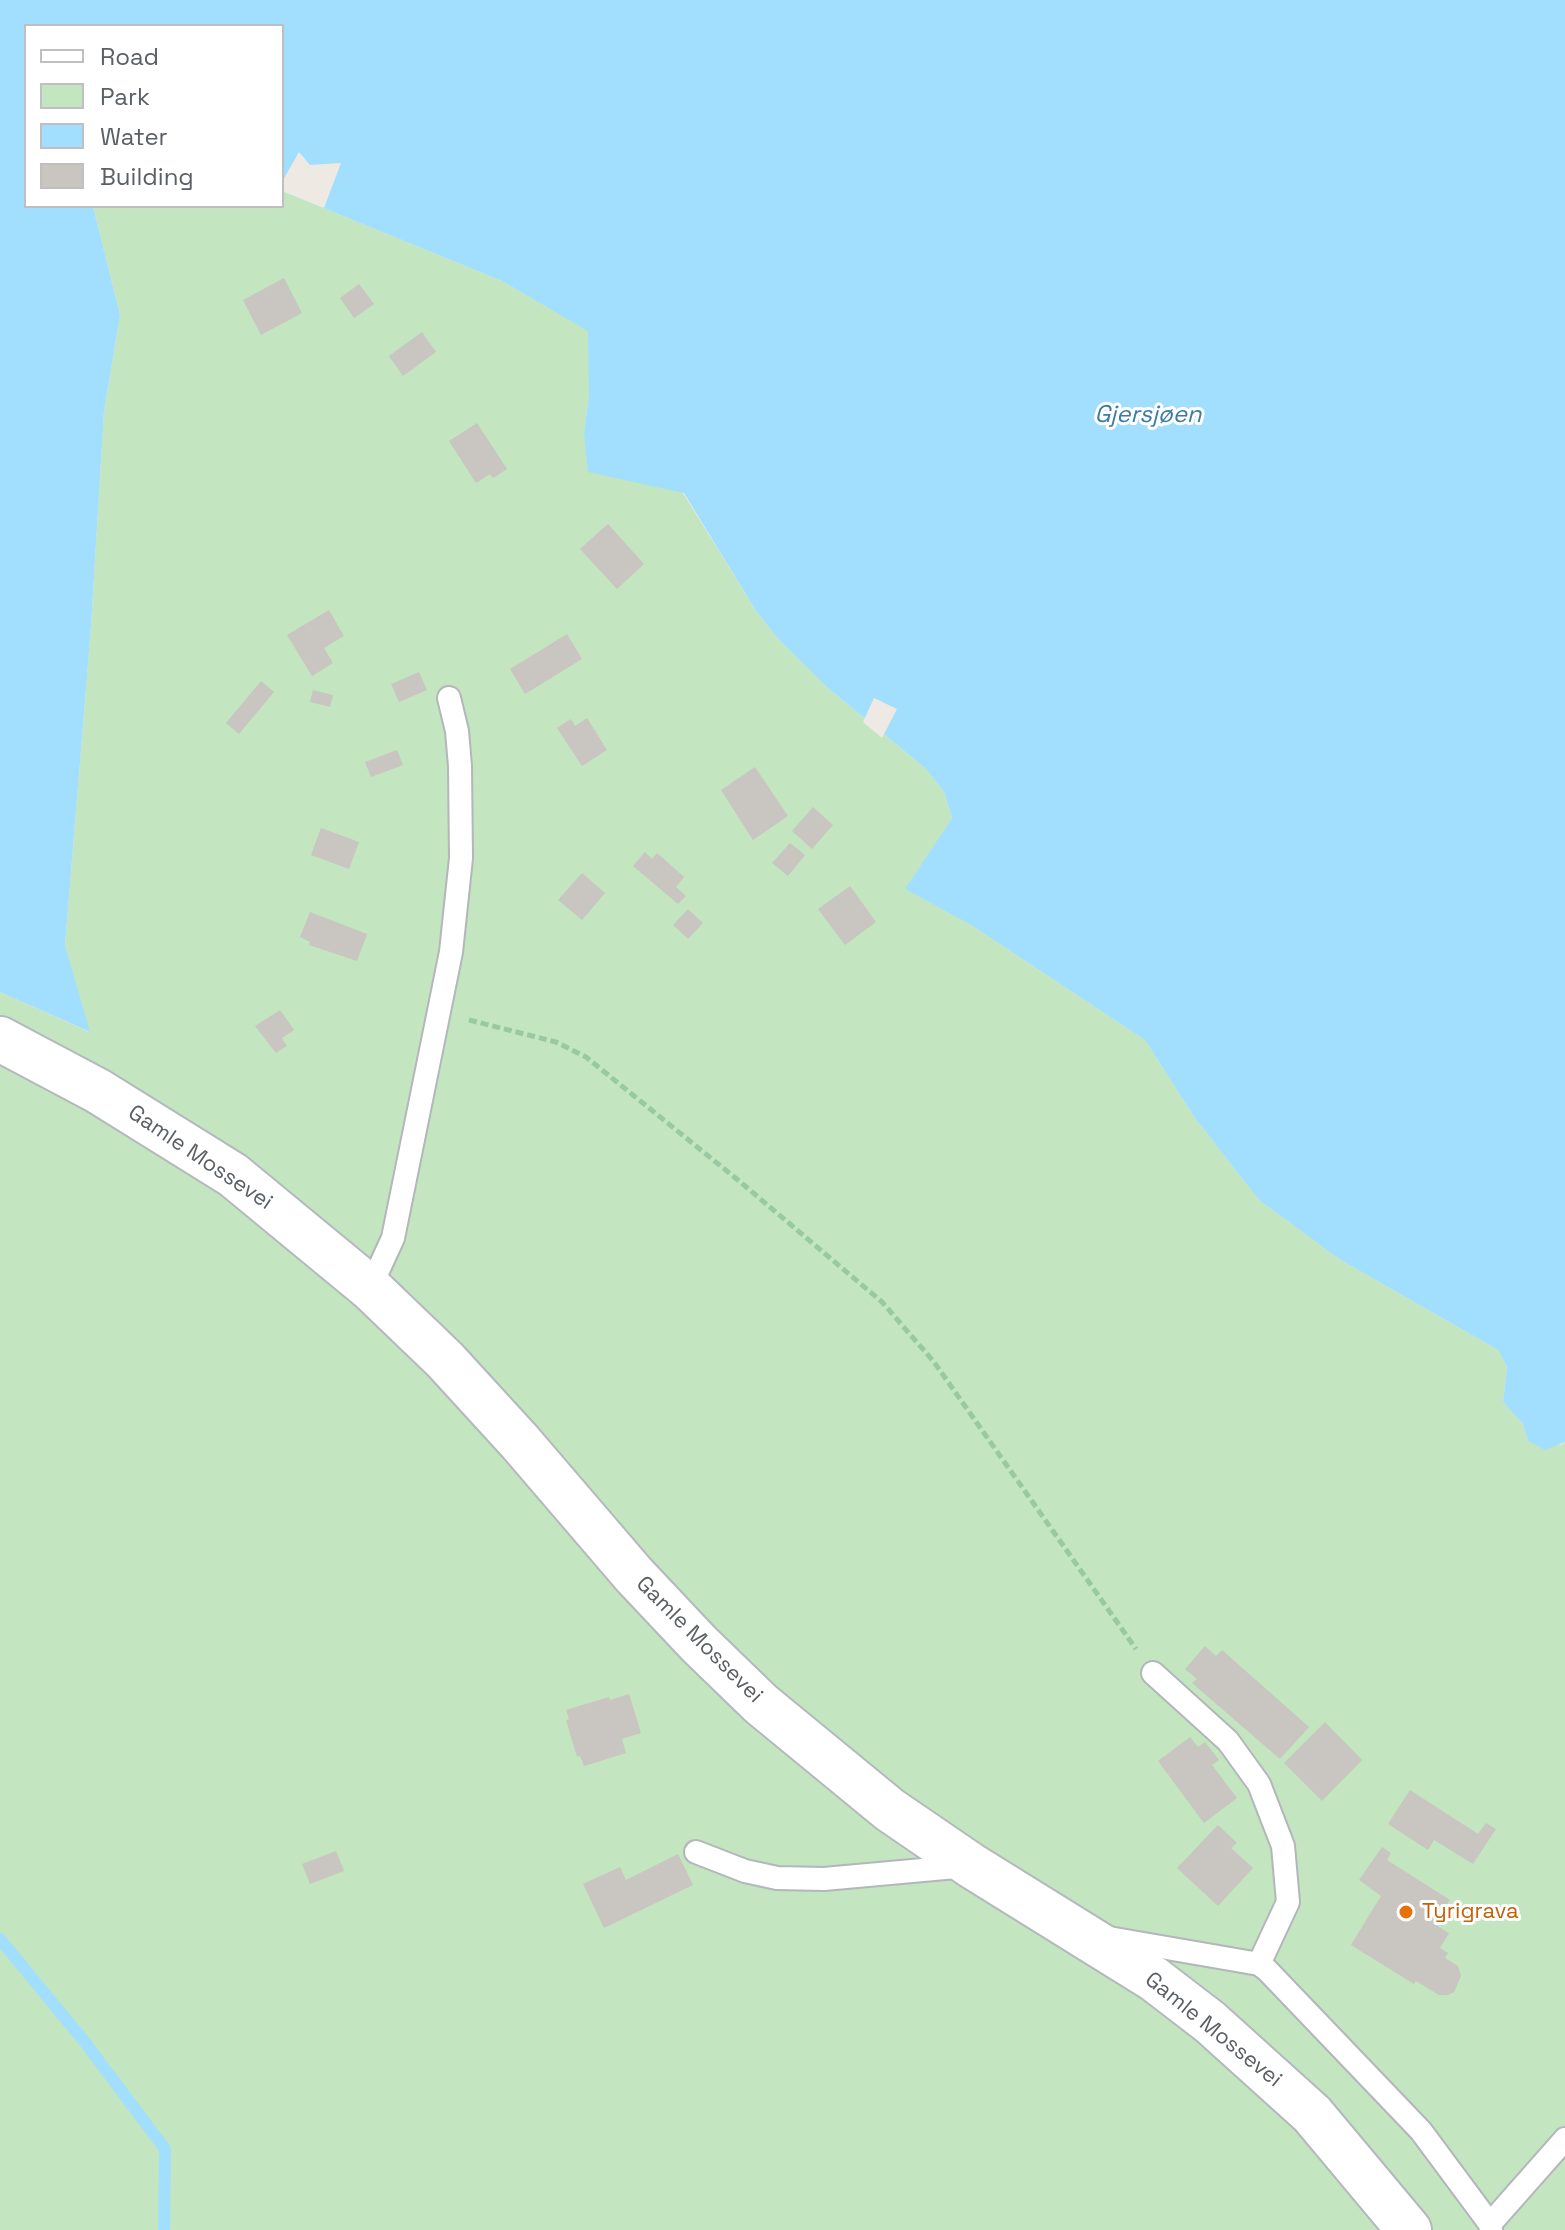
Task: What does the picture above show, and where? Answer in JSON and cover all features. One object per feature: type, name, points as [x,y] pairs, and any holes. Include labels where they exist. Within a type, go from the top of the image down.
[{"type":"main road","name":"Gamle Mossevei","points":[[0,1039],[98,1091],[233,1175],[370,1288],[445,1360],[634,1575],[761,1704],[890,1810],[972,1866],[1154,1979],[1210,2022],[1312,2114],[1409,2230]]},
{"type":"lane","points":[[370,1288],[393,1238],[451,952],[461,858],[460,766],[457,731],[449,698]]},
{"type":"lane","points":[[1153,1673],[1228,1741],[1259,1784],[1283,1846],[1288,1902],[1259,1964]]},
{"type":"lane","points":[[696,1852],[745,1871],[777,1878],[824,1879],[972,1866]]},
{"type":"lane","points":[[1084,1934],[1259,1964],[1421,2131],[1490,2227],[1565,2139]]},
{"type":"path","points":[[437,1010],[556,1042],[586,1057],[882,1302],[934,1362],[1153,1673]]},
{"type":"green space","points":[[284,192],[502,281],[589,331],[589,396],[584,432],[683,493],[756,611],[779,640],[827,687],[926,769],[944,792],[952,818],[906,889],[971,925],[1145,1040],[1195,1118],[1259,1200],[1339,1259],[1498,1350],[1507,1367],[1503,1402],[1523,1424],[1528,1441],[1561,1445],[1565,1442],[1565,2230],[0,2230],[0,992],[89,1032],[65,945],[91,627],[104,411],[120,315],[93,208],[284,208]]},
{"type":"water","name":"Gjersjøen","points":[[0,0],[1565,0],[1565,1442],[1545,1450],[1528,1441],[1523,1424],[1503,1402],[1507,1367],[1498,1350],[1339,1259],[1259,1200],[1195,1118],[1145,1040],[971,925],[905,889],[952,818],[944,792],[926,769],[827,687],[779,640],[756,611],[684,493],[588,472],[584,432],[589,396],[588,331],[502,281],[284,192],[284,24],[24,24],[24,208],[93,208],[120,315],[104,411],[91,627],[65,945],[90,1032],[0,992]]},
{"type":"pier","points":[[299,152],[310,165],[341,163],[324,208],[284,192],[284,178]]},
{"type":"pier","points":[[874,698],[897,709],[882,738],[863,722]]},
{"type":"building","points":[[284,278],[302,313],[261,335],[243,300]]},
{"type":"building","points":[[359,284],[374,304],[354,318],[340,298]]},
{"type":"building","points":[[422,332],[436,352],[403,376],[389,356]]},
{"type":"building","points":[[477,423],[507,469],[493,478],[490,474],[476,483],[449,441]]},
{"type":"building","points":[[608,524],[644,564],[617,589],[580,549]]},
{"type":"building","points":[[329,610],[344,636],[324,648],[333,663],[312,676],[287,635]]},
{"type":"building","points":[[567,634],[582,659],[525,694],[510,669]]},
{"type":"building","points":[[419,672],[427,690],[399,702],[391,684]]},
{"type":"building","points":[[261,681],[274,692],[239,734],[226,723]]},
{"type":"building","points":[[313,690],[333,695],[330,707],[310,702]]},
{"type":"building","points":[[587,718],[607,750],[582,766],[557,728],[571,719],[575,726]]},
{"type":"building","points":[[397,750],[403,765],[371,777],[365,762]]},
{"type":"building","points":[[755,767],[788,816],[753,840],[721,790]]},
{"type":"building","points":[[813,807],[833,825],[812,849],[792,831]]},
{"type":"building","points":[[321,828],[359,842],[349,869],[311,855]]},
{"type":"building","points":[[790,843],[805,855],[788,876],[772,863]]},
{"type":"building","points":[[645,852],[652,859],[657,853],[684,877],[676,887],[686,896],[678,904],[633,866]]},
{"type":"building","points":[[582,873],[605,893],[582,920],[558,900]]},
{"type":"building","points":[[850,886],[876,922],[845,945],[818,909]]},
{"type":"building","points":[[688,909],[703,923],[688,939],[673,925]]},
{"type":"building","points":[[310,912],[367,934],[357,961],[309,945],[310,942],[300,937]]},
{"type":"building","points":[[280,1010],[294,1030],[282,1038],[287,1046],[276,1053],[255,1026]]},
{"type":"building","points":[[1205,1646],[1216,1656],[1222,1650],[1309,1727],[1280,1759],[1192,1683],[1197,1679],[1185,1669]]},
{"type":"building","points":[[629,1694],[641,1733],[622,1739],[626,1753],[584,1766],[580,1756],[577,1757],[566,1710]]},
{"type":"building","points":[[1325,1722],[1362,1760],[1322,1801],[1284,1763]]},
{"type":"building","points":[[1190,1737],[1198,1747],[1205,1742],[1219,1760],[1212,1765],[1237,1798],[1204,1823],[1158,1761]]},
{"type":"building","points":[[1410,1790],[1478,1834],[1486,1823],[1496,1829],[1473,1864],[1434,1840],[1428,1850],[1388,1824]]},
{"type":"building","points":[[1218,1825],[1237,1843],[1231,1848],[1253,1868],[1218,1906],[1177,1868]]},
{"type":"building","name":"Tyrigrava","points":[[1382,1847],[1391,1853],[1387,1860],[1450,1900],[1434,1924],[1449,1933],[1440,1948],[1448,1953],[1445,1958],[1458,1966],[1461,1976],[1454,1992],[1448,1995],[1439,1995],[1416,1981],[1414,1984],[1351,1945],[1381,1896],[1359,1880]]},
{"type":"building","points":[[336,1851],[344,1871],[310,1884],[302,1864]]},
{"type":"building","points":[[678,1854],[693,1885],[604,1928],[583,1884],[620,1867],[626,1880]]},
{"type":"waterway","points":[[0,1939],[84,2041],[165,2149],[164,2230]]},
{"type":"place","name":"Tyrigrava","points":[[1406,1912]]}]
